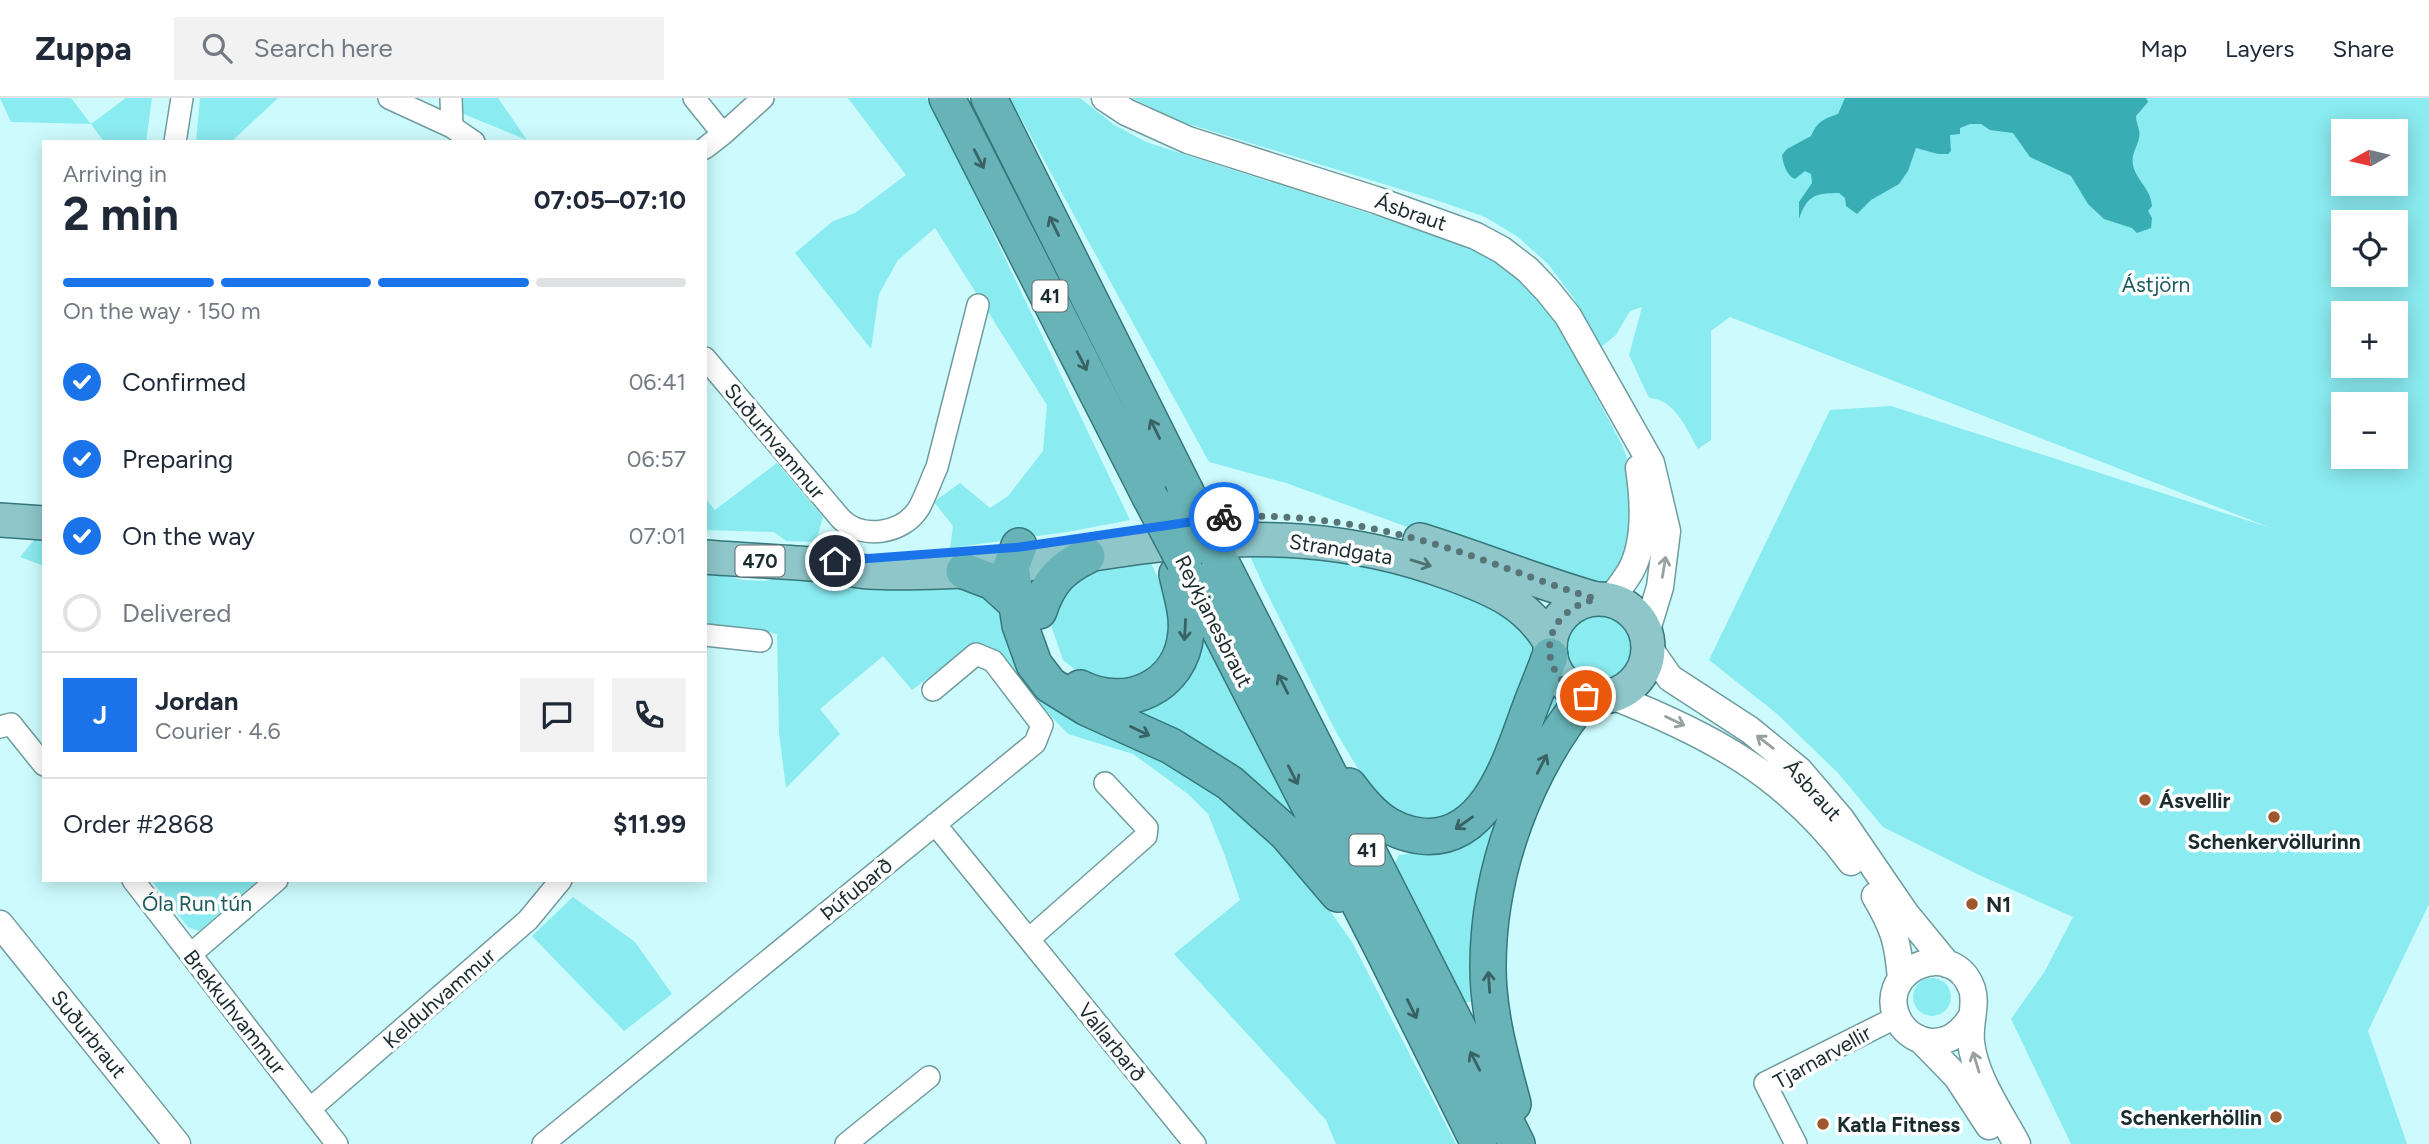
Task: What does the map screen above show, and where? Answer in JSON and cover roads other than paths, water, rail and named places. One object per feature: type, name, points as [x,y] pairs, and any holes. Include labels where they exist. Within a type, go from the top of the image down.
[{"type":"highway","name":"Reykjanesbraut","points":[[947,98],[1149,495],[1175,552],[1382,948],[1479,1144]]},
{"type":"highway","name":"Reykjanesbraut","points":[[989,98],[1517,1144]]},
{"type":"highway","points":[[1021,559],[1028,607],[1058,670],[1073,684],[1104,697],[1118,698],[1153,688],[1177,663],[1186,636],[1185,612],[1175,552]]},
{"type":"highway","points":[[1087,556],[1064,568],[1028,607],[1020,625],[1029,653],[1050,684],[1063,695],[1087,708],[1171,746],[1230,783],[1286,833],[1382,948]]},
{"type":"highway","points":[[964,570],[993,582],[1028,607]]},
{"type":"highway","points":[[1302,722],[1373,816],[1399,832],[1428,836],[1442,834],[1471,819],[1499,785],[1550,649]]},
{"type":"highway","points":[[1525,1144],[1492,1016],[1488,968],[1491,919],[1502,864],[1531,787],[1560,730],[1599,696]]},
{"type":"main road","points":[[0,503],[42,506]]},
{"type":"main road","name":"Strandgata","points":[[707,557],[814,564],[870,572],[964,570],[1213,517],[1307,519],[1348,524],[1420,540],[1474,556],[1543,583],[1603,599]]},
{"type":"main road","points":[[0,520],[42,523]]},
{"type":"main road","name":"Strandgata","points":[[814,564],[856,558],[934,555],[1021,559],[1087,556],[1210,540],[1265,538],[1329,543],[1422,563],[1499,594],[1538,622],[1550,649]]},
{"type":"main road","name":"470","points":[[1603,599],[1632,612],[1641,621],[1647,641]]},
{"type":"main road","points":[[1550,649],[1554,629],[1561,617],[1571,608],[1603,599]]},
{"type":"main road","points":[[1599,696],[1624,691],[1634,683],[1647,661],[1647,641]]},
{"type":"main road","name":"470","points":[[1550,649],[1555,670],[1564,683],[1599,696]]},
{"type":"street","points":[[175,140],[182,98]]},
{"type":"street","points":[[389,98],[452,127],[471,140]]},
{"type":"street","points":[[451,98],[452,127]]},
{"type":"street","points":[[694,98],[723,134]]},
{"type":"street","points":[[707,146],[763,98]]},
{"type":"street","name":"Ásbraut","points":[[1105,98],[1126,112],[1188,140],[1376,200],[1476,236],[1503,250],[1548,290],[1568,316],[1651,463],[1667,531],[1660,587],[1647,641],[1670,678],[1750,730],[1799,770],[1841,819],[1906,914],[1947,964]]},
{"type":"street","name":"Suðurhvammur","points":[[707,360],[841,519],[852,528],[875,533],[909,518],[919,508],[928,489],[937,467],[978,305]]},
{"type":"street","name":"Ásbraut","points":[[1603,599],[1630,572],[1638,552],[1643,497],[1631,431]]},
{"type":"street","points":[[707,635],[761,641]]},
{"type":"street","name":"Þúfubarð","points":[[543,1144],[1035,743],[1042,725],[993,661],[976,654],[933,690]]},
{"type":"street","name":"Ásbraut","points":[[1599,696],[1677,722],[1734,753],[1777,784],[1819,822],[1859,872],[1889,920],[1899,948],[1901,979]]},
{"type":"street","points":[[0,727],[11,724],[42,763]]},
{"type":"street","points":[[1029,939],[1146,836],[1147,828],[1142,819],[1105,783]]},
{"type":"street","name":"Vallarbarð","points":[[935,824],[1195,1144]]},
{"type":"street","name":"Brekkuhvammur","points":[[135,882],[337,1144]]},
{"type":"street","points":[[191,954],[275,882]]},
{"type":"street","name":"Kelduhvammur","points":[[310,1109],[528,920],[559,882]]},
{"type":"street","name":"Suðurbraut","points":[[0,924],[177,1144]]},
{"type":"street","points":[[1970,1019],[1965,1027],[1940,1042],[1921,1040],[1910,1035],[1897,1017],[1895,992],[1901,979],[1919,965],[1931,962],[1947,964],[1962,973],[1971,988],[1974,1005],[1970,1019],[1970,1040],[1978,1070],[2017,1144]]},
{"type":"street","name":"Tjarnarvellir","points":[[1796,1144],[1765,1083],[1897,1017]]},
{"type":"street","points":[[1921,1040],[1957,1077],[1999,1144]]},
{"type":"street","points":[[846,1144],[929,1077]]},
{"type":"place","name":"Ásvellir","points":[[2145,800]]},
{"type":"place","name":"Schenkervöllurinn","points":[[2274,817]]},
{"type":"place","name":"N1","points":[[1972,904]]},
{"type":"place","name":"Schenkerhöllin","points":[[2276,1117]]},
{"type":"place","name":"Katla Fitness","points":[[1823,1124]]},
{"type":"park label","name":"Ástjörn","points":[[2156,284]]},
{"type":"park label","name":"Óla Run tún","points":[[197,903]]}]
